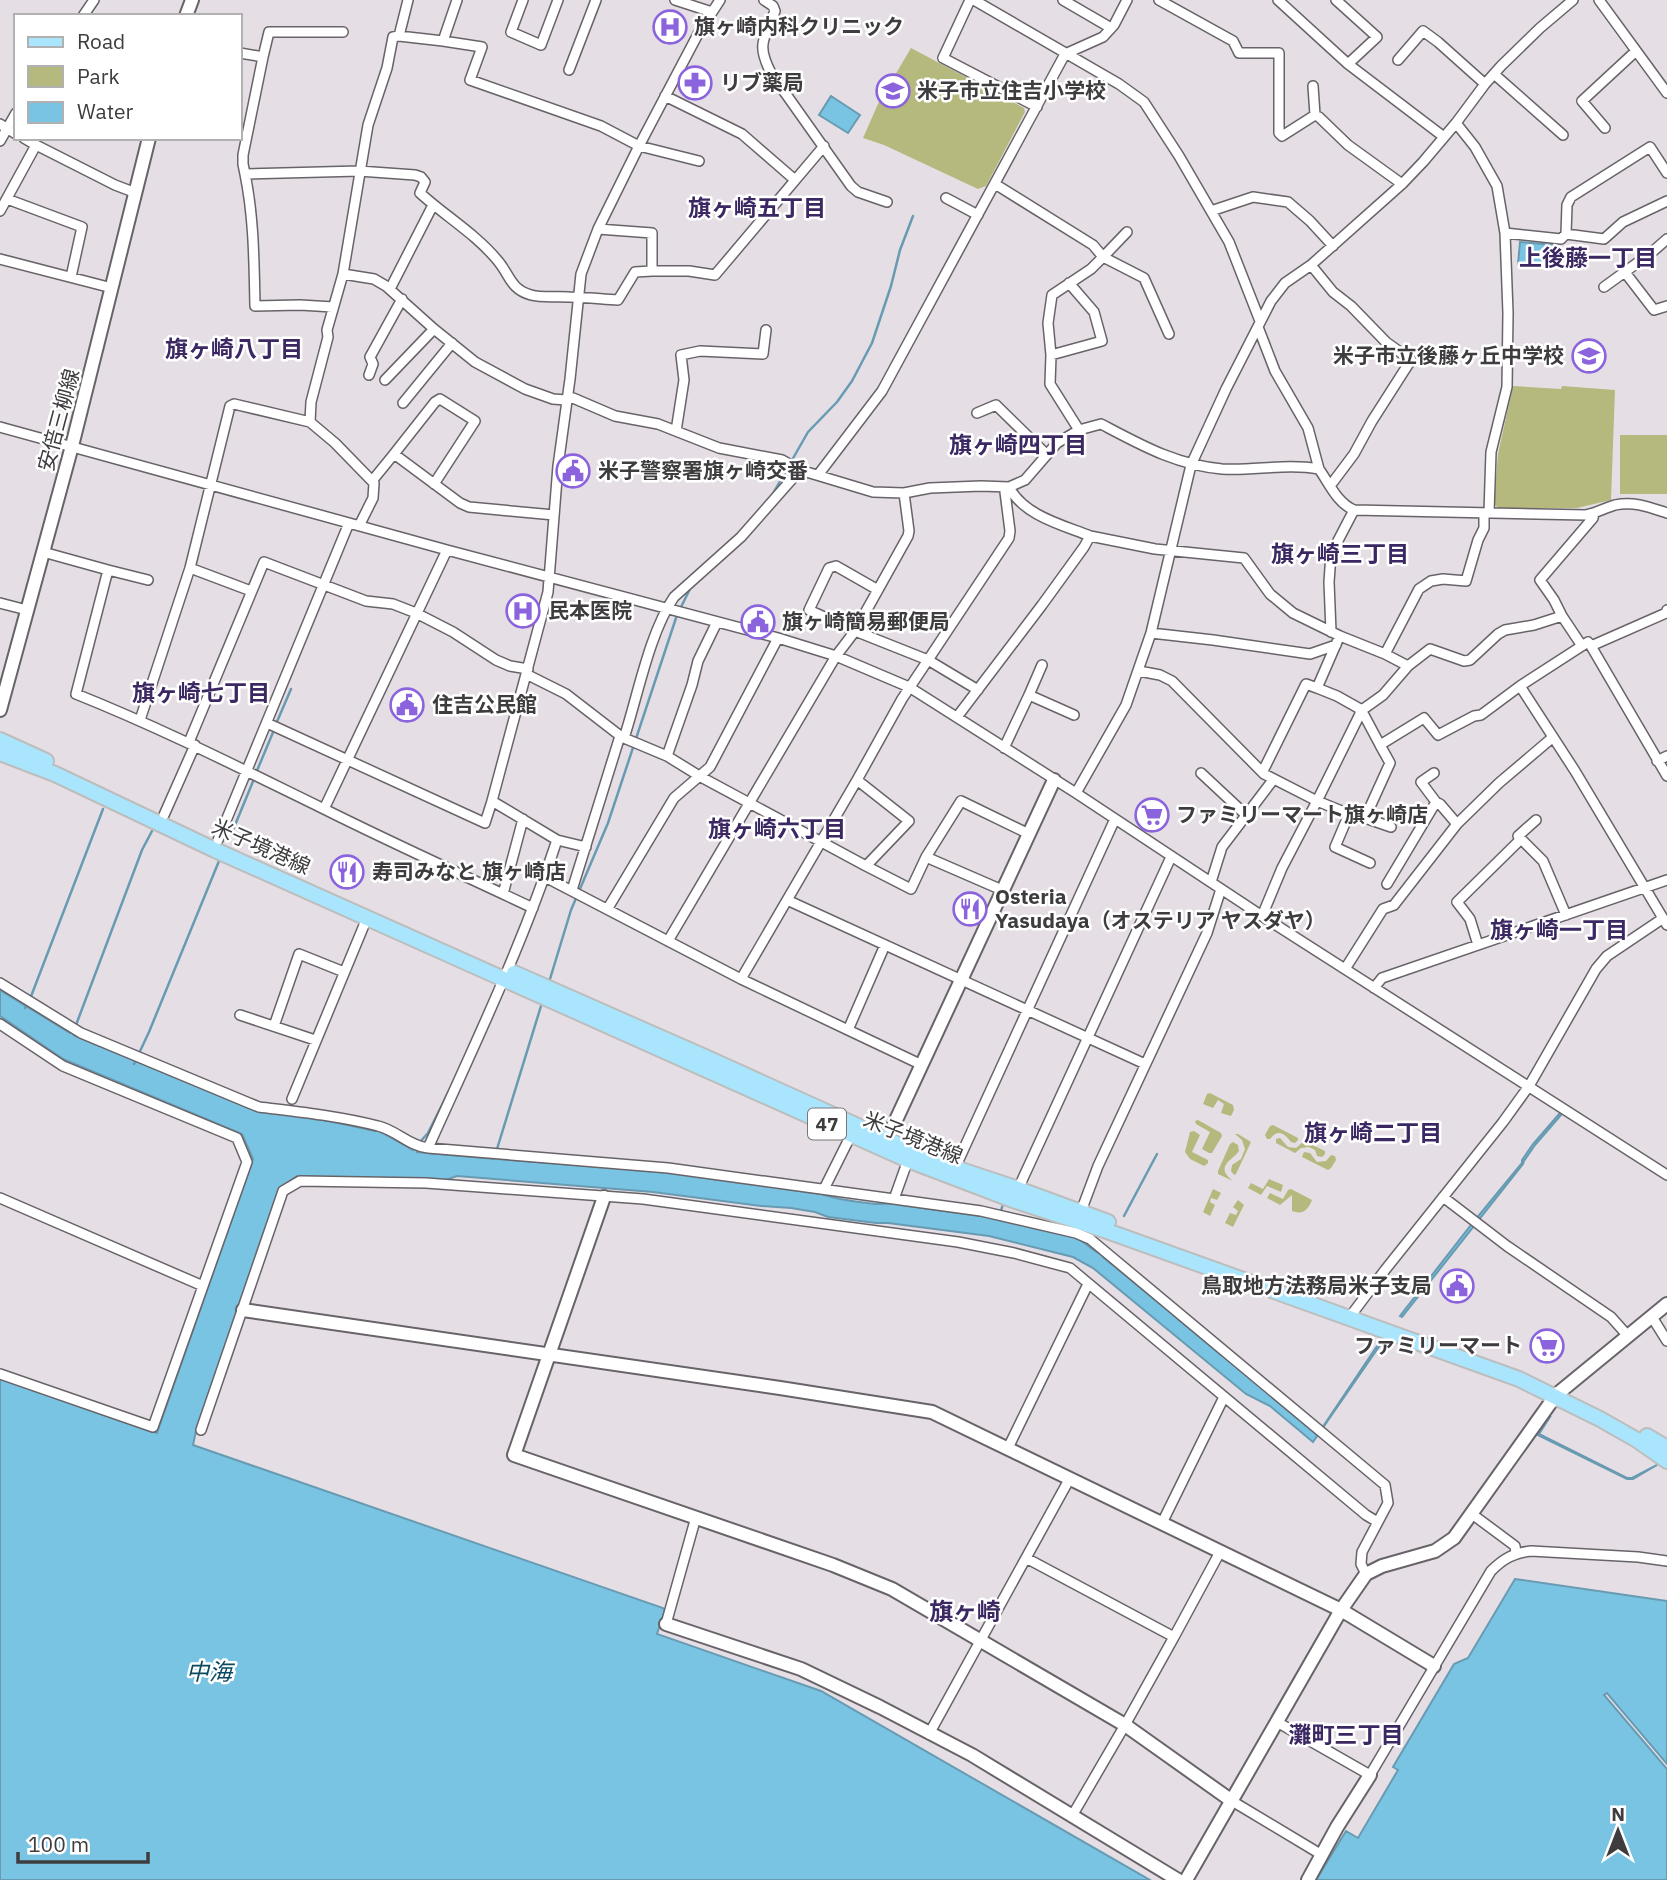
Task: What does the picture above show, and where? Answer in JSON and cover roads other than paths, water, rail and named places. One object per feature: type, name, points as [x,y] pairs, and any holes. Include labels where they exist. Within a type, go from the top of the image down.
[{"type":"main road","name":"米子境港線","points":[[0,740],[851,1135],[904,1147],[1018,1189],[1079,1218]]},
{"type":"main road","name":"米子境港線","points":[[0,752],[55,774],[367,918],[506,975],[885,1144],[908,1160],[988,1191],[1079,1218],[1351,1314],[1559,1392],[1667,1448]]},
{"type":"main road","name":"米子境港線","points":[[1559,1392],[1667,1461]]},
{"type":"street","points":[[399,36],[408,0]]},
{"type":"street","points":[[443,40],[457,0]]},
{"type":"street","points":[[523,0],[511,32],[541,45],[558,0]]},
{"type":"street","points":[[569,69],[596,0]]},
{"type":"street","points":[[675,0],[712,12]]},
{"type":"street","points":[[267,723],[485,823],[548,592],[565,400],[581,274],[598,229],[639,146],[720,0]]},
{"type":"street","points":[[764,0],[773,6],[775,11],[763,39],[763,55],[771,74],[851,186],[858,192],[887,202]]},
{"type":"street","points":[[1037,107],[943,58],[972,0],[1119,84],[1144,102],[1229,242],[1275,371],[1308,428],[1319,469],[1346,506],[1354,510],[1587,515],[1614,505],[1632,503],[1667,513]]},
{"type":"street","points":[[1063,0],[1111,28]]},
{"type":"street","points":[[818,475],[882,391],[1065,54],[1103,37],[1127,0]]},
{"type":"street","points":[[1159,0],[1233,40],[1239,53],[1279,53],[1279,133],[1282,136],[1315,115]]},
{"type":"street","points":[[1278,0],[1348,65],[1444,137]]},
{"type":"street","points":[[1336,0],[1377,37],[1348,65]]},
{"type":"street","points":[[1076,793],[1126,705],[1151,633],[1191,465],[1271,301],[1285,283],[1311,265],[1402,184],[1457,123],[1494,74],[1540,28],[1573,0]]},
{"type":"street","points":[[1599,0],[1667,93]]},
{"type":"street","points":[[1398,60],[1423,31],[1485,84]]},
{"type":"street","points":[[333,307],[255,306],[253,238],[243,155],[269,32],[343,32]]},
{"type":"street","points":[[310,422],[311,402],[328,337],[327,330],[343,274],[368,125],[387,68],[393,37],[443,40],[482,47],[470,80],[601,126],[639,146],[699,161]]},
{"type":"street","points":[[1605,128],[1582,101],[1636,51]]},
{"type":"street","points":[[242,53],[263,57]]},
{"type":"street","points":[[1494,74],[1563,135]]},
{"type":"street","points":[[1314,86],[1315,115]]},
{"type":"street","points":[[665,96],[742,134],[794,180]]},
{"type":"street","points":[[1315,115],[1348,145],[1402,184]]},
{"type":"street","points":[[1385,654],[1419,589],[1431,581],[1466,581],[1484,528],[1491,452],[1507,387],[1506,233],[1497,186],[1475,147],[1457,123]]},
{"type":"street","points":[[0,141],[8,129]]},
{"type":"street","points":[[27,140],[135,193]]},
{"type":"street","name":"安倍三柳線","points":[[0,710],[72,446],[148,140]]},
{"type":"street","points":[[0,211],[36,145]]},
{"type":"street","points":[[245,174],[359,171],[421,177],[425,182],[420,193],[462,226],[496,258],[519,290],[532,296],[618,300],[635,272],[689,271],[715,275],[824,146]]},
{"type":"street","points":[[1506,233],[1561,239],[1566,234],[1566,205],[1571,197],[1650,148],[1667,173]]},
{"type":"street","points":[[995,184],[1093,245],[1102,257],[1144,278],[1169,334]]},
{"type":"street","points":[[1211,211],[1253,197],[1288,202],[1333,246]]},
{"type":"street","points":[[946,198],[978,215]]},
{"type":"street","points":[[7,199],[82,227],[71,277]]},
{"type":"street","points":[[1566,234],[1604,239],[1623,222],[1667,201]]},
{"type":"street","points":[[390,289],[433,205]]},
{"type":"street","points":[[598,229],[652,233],[652,271]]},
{"type":"street","points":[[1079,430],[1050,383],[1048,323],[1052,295],[1091,269],[1127,232]]},
{"type":"street","points":[[1604,287],[1667,239]]},
{"type":"street","points":[[0,259],[112,288]]},
{"type":"street","points":[[1311,265],[1333,292],[1351,306],[1386,342],[1411,359],[1354,454],[1330,486]]},
{"type":"street","points":[[1624,271],[1654,310],[1667,306]]},
{"type":"street","points":[[343,274],[373,279],[390,289],[475,362],[525,389],[553,399],[573,398],[615,416],[658,424],[719,448],[782,460],[800,470],[873,492],[904,493],[930,488],[1009,487],[1025,480],[1057,443],[1079,430],[1101,424],[1154,451],[1191,465],[1224,469],[1304,466],[1319,469]]},
{"type":"street","points":[[1051,355],[1102,341],[1094,312],[1069,283]]},
{"type":"street","points":[[369,375],[373,364],[370,357],[402,299]]},
{"type":"street","points":[[385,380],[434,329]]},
{"type":"street","points":[[677,431],[684,380],[681,355],[699,351],[763,354],[766,330]]},
{"type":"street","points":[[403,403],[452,343]]},
{"type":"street","points":[[372,481],[440,399],[475,421],[434,484]]},
{"type":"street","points":[[140,720],[190,568],[230,406],[234,404],[310,422],[328,436],[372,481],[375,489],[359,526]]},
{"type":"street","points":[[977,413],[996,405],[1046,454]]},
{"type":"street","points":[[0,426],[778,639],[836,656],[909,688],[1667,1175]]},
{"type":"street","points":[[394,454],[469,507],[554,515]]},
{"type":"street","points":[[572,890],[654,638],[667,608],[674,597],[741,537],[800,470]]},
{"type":"street","points":[[1009,487],[1012,494],[1025,506],[1043,517],[1090,536],[1171,551],[1244,558],[1270,594],[1293,613],[1335,638],[1385,654],[1408,666]]},
{"type":"street","points":[[741,979],[909,688],[1009,538],[1005,492],[1009,487]]},
{"type":"street","points":[[668,941],[836,656],[855,631],[908,536],[904,493]]},
{"type":"street","points":[[1318,688],[1335,638],[1329,582],[1331,554],[1354,510]]},
{"type":"street","points":[[1594,513],[1593,518],[1540,580],[1555,600],[1562,616],[1586,646],[1667,776]]},
{"type":"street","points":[[218,840],[349,523]]},
{"type":"street","points":[[957,717],[1042,605],[1090,536]]},
{"type":"street","points":[[324,809],[447,550]]},
{"type":"street","points":[[43,552],[148,580]]},
{"type":"street","points":[[164,815],[264,562],[366,601],[393,604],[444,626],[496,660],[527,671],[566,694],[622,737],[667,756],[911,889],[926,857],[961,801],[1028,834]]},
{"type":"street","points":[[878,590],[836,566],[829,568],[809,610],[928,660],[978,690]]},
{"type":"street","points":[[190,568],[251,591]]},
{"type":"street","points":[[108,570],[76,694],[192,744],[533,908]]},
{"type":"street","points":[[0,603],[27,610]]},
{"type":"street","points":[[1380,745],[1424,718],[1438,736],[1480,715],[1520,686],[1586,646],[1667,612]]},
{"type":"street","points":[[1262,916],[1282,868],[1361,712],[1383,695],[1408,666],[1430,649],[1464,661],[1469,660],[1505,630],[1562,616]]},
{"type":"street","points":[[667,756],[698,662],[717,622]]},
{"type":"street","points":[[1151,633],[1310,654],[1335,638]]},
{"type":"street","points":[[608,908],[674,798],[710,767],[778,639]]},
{"type":"street","points":[[1004,748],[1042,664]]},
{"type":"street","points":[[1139,671],[1172,681],[1273,780],[1349,814],[1391,827]]},
{"type":"street","points":[[1264,771],[1306,684],[1337,696],[1364,715],[1390,762],[1365,818]]},
{"type":"street","points":[[1351,1314],[1503,1122],[1528,1086],[1596,969],[1607,956],[1665,922],[1576,771],[1520,686]]},
{"type":"street","points":[[1030,695],[1074,715]]},
{"type":"street","points":[[1345,970],[1383,909],[1394,905],[1457,824],[1552,737]]},
{"type":"street","points":[[1657,761],[1667,756]]},
{"type":"street","points":[[1201,773],[1246,815]]},
{"type":"street","points":[[1434,773],[1422,782],[1457,824]]},
{"type":"street","points":[[857,780],[909,821],[866,866]]},
{"type":"street","points":[[885,1144],[1054,780]]},
{"type":"street","points":[[1211,882],[1222,847],[1273,780]]},
{"type":"street","points":[[492,801],[557,840],[586,847]]},
{"type":"street","points":[[1387,884],[1436,802]]},
{"type":"street","points":[[1349,814],[1335,847],[1370,863]]},
{"type":"street","points":[[503,894],[523,820]]},
{"type":"street","points":[[955,1168],[1115,820]]},
{"type":"street","points":[[1536,820],[1518,836],[1543,861],[1566,915]]},
{"type":"street","points":[[1479,945],[1470,919],[1457,902],[1521,839]]},
{"type":"street","points":[[428,1148],[506,975],[557,840]]},
{"type":"street","points":[[926,857],[1002,890]]},
{"type":"street","points":[[1018,1189],[1171,857]]},
{"type":"street","points":[[545,877],[741,979],[922,1065]]},
{"type":"street","points":[[1374,988],[1382,978],[1667,880]]},
{"type":"street","points":[[1079,1218],[1098,1166],[1208,933],[1221,889]]},
{"type":"street","points":[[788,900],[1146,1065]]},
{"type":"street","points":[[292,1099],[367,918]]},
{"type":"street","points":[[848,1030],[885,945]]},
{"type":"street","points":[[274,1026],[299,954],[344,972]]},
{"type":"street","points":[[0,984],[68,1026],[249,1104],[382,1126],[419,1147],[656,1166],[1004,1216],[1084,1236],[1385,1485],[1388,1503],[1376,1521],[1362,1552],[1361,1564],[1366,1574]]},
{"type":"street","points":[[240,1015],[315,1040]]},
{"type":"street","points":[[0,1024],[63,1066],[237,1138],[247,1162],[153,1427],[0,1374]]},
{"type":"street","points":[[824,1189],[851,1135]]},
{"type":"street","points":[[894,1199],[908,1160]]},
{"type":"street","points":[[201,1430],[283,1191],[300,1181],[426,1183],[657,1201],[958,1242],[1014,1252],[1070,1268],[1376,1521]]},
{"type":"street","points":[[604,1197],[514,1455],[868,1578],[981,1640],[1125,1726],[1232,1801],[1322,1855]]},
{"type":"street","points":[[1443,1197],[1507,1247],[1611,1317],[1628,1336]]},
{"type":"street","points":[[0,1198],[203,1286]]},
{"type":"street","points":[[1008,1448],[1088,1284]]},
{"type":"street","points":[[1186,1880],[1341,1610],[1366,1574],[1382,1566],[1435,1551],[1454,1538],[1559,1392],[1667,1304]]},
{"type":"street","points":[[243,1310],[932,1412],[1341,1610],[1434,1666]]},
{"type":"street","points":[[1652,1317],[1667,1341]]},
{"type":"street","points":[[1162,1523],[1224,1397]]},
{"type":"street","points":[[929,1734],[1070,1478]]},
{"type":"street","points":[[1472,1514],[1515,1546],[1517,1553]]},
{"type":"street","points":[[696,1517],[666,1624],[801,1669],[880,1707],[972,1755],[1178,1880]]},
{"type":"street","points":[[1308,1880],[1491,1571],[1502,1560],[1517,1553],[1544,1551],[1667,1561]]},
{"type":"street","points":[[1072,1815],[1125,1726],[1220,1552]]},
{"type":"street","points":[[1026,1558],[1174,1637]]},
{"type":"street","points":[[1277,1722],[1370,1775]]},
{"type":"water","points":[[831,96],[860,115],[848,133],[819,115]]},
{"type":"water","points":[[1520,242],[1553,245],[1551,268],[1518,264]]},
{"type":"water","name":"中海","points":[[0,990],[70,1033],[74,1032],[75,1036],[255,1110],[375,1131],[376,1127],[413,1150],[418,1149],[417,1152],[665,1172],[875,1204],[899,1202],[902,1205],[995,1218],[1075,1237],[1104,1255],[1103,1257],[1221,1355],[1225,1355],[1224,1357],[1316,1433],[1381,1340],[1383,1341],[1313,1442],[1270,1406],[1246,1394],[1093,1268],[1073,1257],[989,1236],[653,1192],[457,1176],[443,1181],[297,1176],[280,1188],[193,1445],[663,1608],[665,1610],[657,1634],[821,1691],[1150,1880],[0,1880],[0,1378],[157,1433],[253,1159],[242,1134],[63,1059],[0,1016]]},
{"type":"water","points":[[1559,1114],[1561,1115],[1535,1145],[1523,1164],[1402,1317],[1400,1316],[1522,1163],[1533,1144]]},
{"type":"water","points":[[1548,1417],[1539,1434],[1627,1478],[1657,1465],[1633,1479],[1627,1479],[1536,1434]]},
{"type":"water","points":[[1515,1579],[1667,1601],[1667,1764],[1607,1693],[1604,1695],[1667,1769],[1667,1880],[1316,1880],[1346,1831],[1358,1838],[1398,1770],[1393,1767],[1454,1664],[1468,1658]]},
{"type":"waterway","points":[[771,497],[808,432],[837,402],[852,381],[872,343],[913,216]]},
{"type":"waterway","points":[[680,609],[691,587]]},
{"type":"waterway","points":[[550,979],[571,910],[608,823],[677,615]]},
{"type":"waterway","points":[[276,724],[291,689]]},
{"type":"waterway","points":[[256,773],[274,730]]},
{"type":"waterway","points":[[233,830],[254,779]]},
{"type":"waterway","points":[[25,1008],[103,809]]},
{"type":"waterway","points":[[76,1025],[142,850],[152,831]]},
{"type":"waterway","points":[[134,1064],[219,861]]},
{"type":"waterway","points":[[497,1149],[541,1006]]},
{"type":"waterway","points":[[420,1142],[428,1133],[449,1091]]},
{"type":"waterway","points":[[1124,1216],[1157,1154]]},
{"type":"waterway","points":[[1001,1211],[1003,1204]]},
{"type":"place","name":"旗ヶ崎内科クリニック","points":[[670,27]]},
{"type":"place","name":"リブ薬局","points":[[695,83]]},
{"type":"place","name":"米子市立住吉小学校","points":[[893,91]]},
{"type":"place","name":"米子市立後藤ヶ丘中学校","points":[[1589,356]]},
{"type":"place","name":"米子警察署旗ヶ崎交番","points":[[573,471]]},
{"type":"place","name":"民本医院","points":[[523,611]]},
{"type":"place","name":"旗ヶ崎簡易郵便局","points":[[758,622]]},
{"type":"place","name":"住吉公民館","points":[[407,705]]},
{"type":"place","name":"ファミリーマート旗ヶ崎店","points":[[1152,815]]},
{"type":"place","name":"寿司みなと 旗ヶ崎店","points":[[347,872]]},
{"type":"place","name":"Osteria Yasudaya（オステリア ヤスダヤ）","points":[[970,909]]},
{"type":"place","name":"鳥取地方法務局米子支局","points":[[1457,1286]]},
{"type":"place","name":"ファミリーマート","points":[[1547,1346]]},
{"type":"district","name":"旗ヶ崎五丁目","points":[[757,208]]},
{"type":"district","name":"上後藤一丁目","points":[[1588,258]]},
{"type":"district","name":"旗ヶ崎八丁目","points":[[234,349]]},
{"type":"district","name":"旗ヶ崎四丁目","points":[[1018,445]]},
{"type":"district","name":"旗ヶ崎三丁目","points":[[1340,554]]},
{"type":"district","name":"旗ヶ崎七丁目","points":[[201,693]]},
{"type":"district","name":"旗ヶ崎六丁目","points":[[777,829]]},
{"type":"district","name":"旗ヶ崎一丁目","points":[[1559,930]]},
{"type":"district","name":"旗ヶ崎二丁目","points":[[1373,1133]]},
{"type":"district","name":"旗ヶ崎","points":[[965,1612]]},
{"type":"district","name":"灘町三丁目","points":[[1346,1735]]}]
